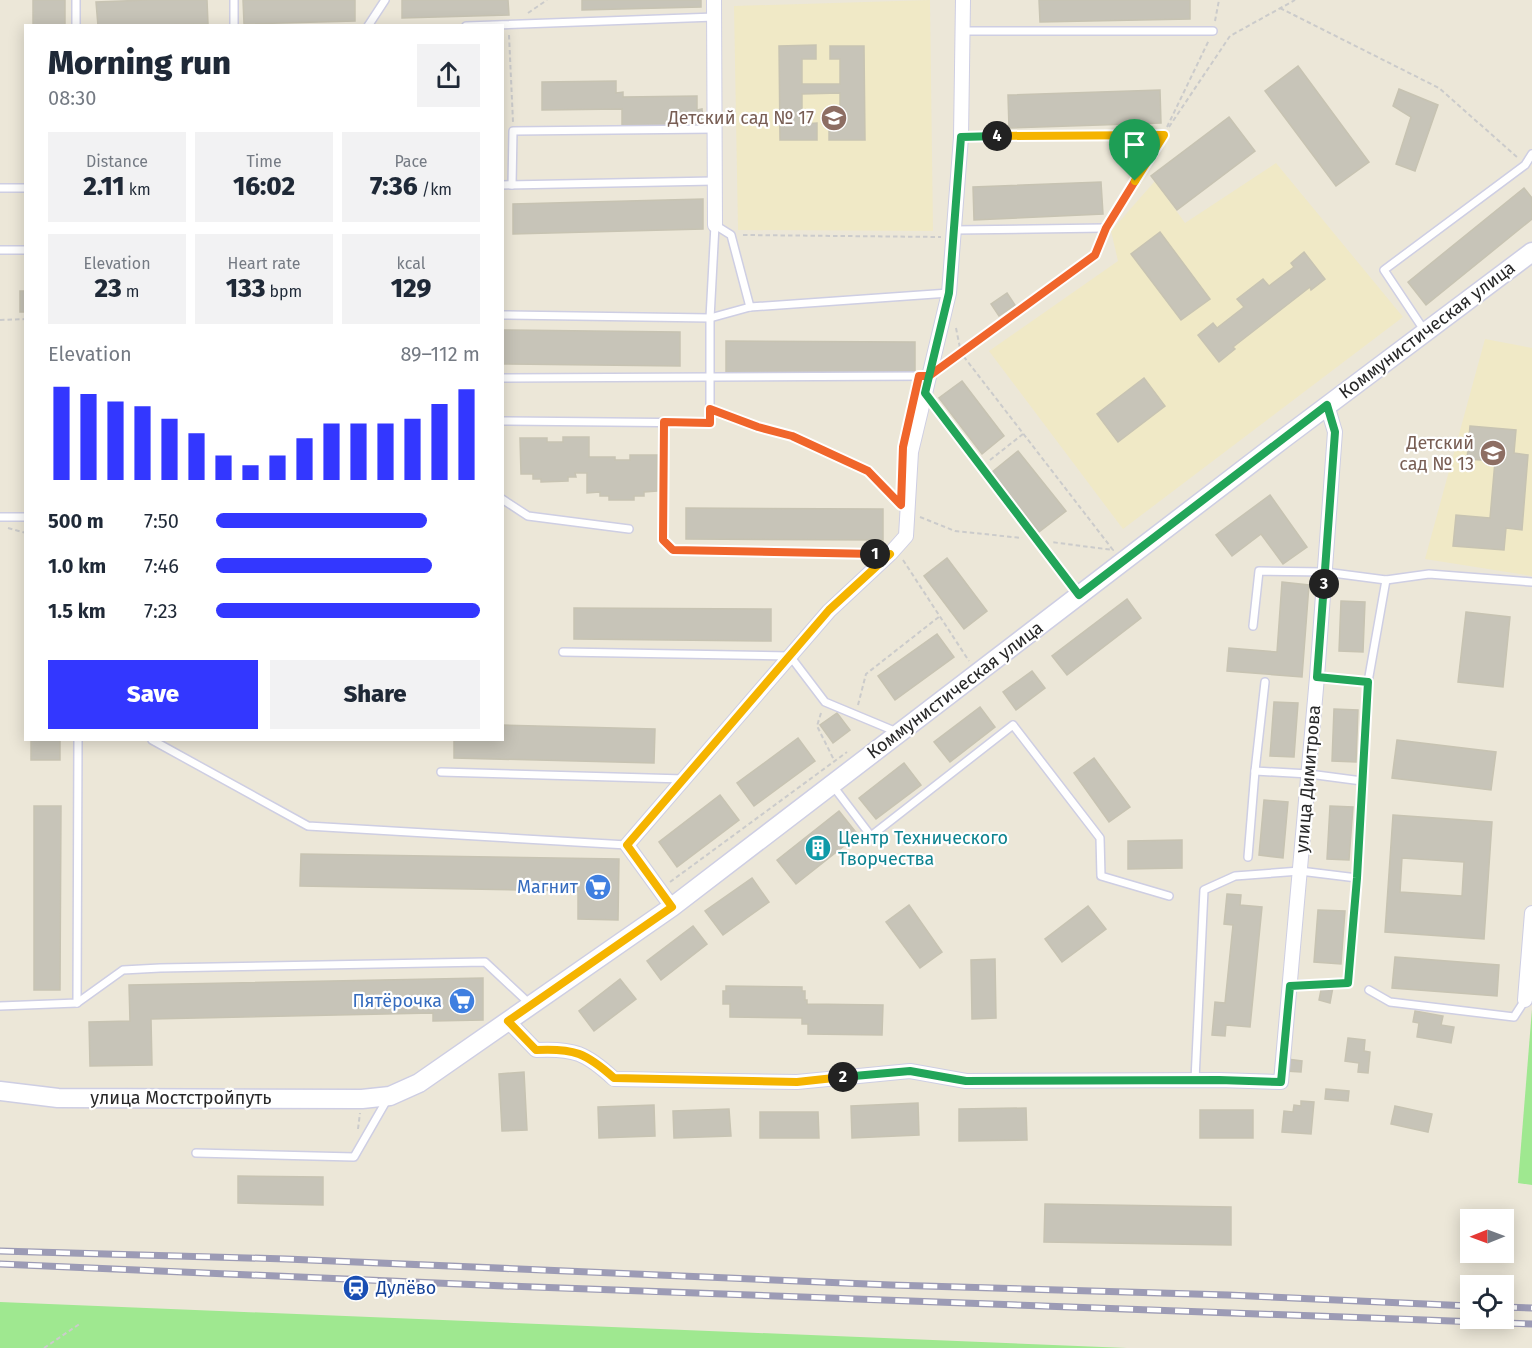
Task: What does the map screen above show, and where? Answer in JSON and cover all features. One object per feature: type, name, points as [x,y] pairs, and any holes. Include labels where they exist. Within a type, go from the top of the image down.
[{"type":"street","points":[[714,0],[715,225]]},
{"type":"street","points":[[672,907],[627,845],[829,610],[893,551],[906,536],[911,452],[949,293],[949,233],[961,137],[963,0]]},
{"type":"street","name":"Коммунистическая улица","points":[[362,1099],[390,1096],[419,1083],[672,907],[836,774],[899,733],[1327,405],[1532,252]]},
{"type":"street","name":"улица Димитрова","points":[[1196,1080],[1281,1082],[1309,774],[1335,432],[1327,405]]},
{"type":"street","points":[[1525,1000],[1532,913]]},
{"type":"street","points":[[508,1021],[536,1050],[562,1049],[593,1060],[614,1078],[797,1082],[910,1071],[966,1081],[1196,1080]]},
{"type":"street","name":"улица Мостстройпуть","points":[[0,1091],[58,1098],[362,1099]]},
{"type":"lane","points":[[76,0],[76,24]]},
{"type":"lane","points":[[234,0],[234,24]]},
{"type":"lane","points":[[369,24],[385,0]]},
{"type":"lane","points":[[504,25],[715,17]]},
{"type":"lane","points":[[962,32],[1213,31]]},
{"type":"lane","points":[[513,185],[513,131],[715,129]]},
{"type":"lane","points":[[961,137],[1164,135]]},
{"type":"lane","points":[[1425,332],[1384,270],[1529,167],[1532,154]]},
{"type":"lane","points":[[504,185],[714,181]]},
{"type":"lane","points":[[0,188],[24,188]]},
{"type":"lane","points":[[504,421],[710,423],[710,318],[715,225],[731,235],[750,308]]},
{"type":"lane","points":[[949,233],[1106,228]]},
{"type":"lane","points":[[0,249],[24,250]]},
{"type":"lane","points":[[504,315],[710,318],[750,308],[949,293]]},
{"type":"lane","points":[[504,378],[929,376]]},
{"type":"lane","points":[[925,393],[1079,595]]},
{"type":"lane","points":[[504,500],[528,516],[629,529]]},
{"type":"lane","points":[[0,517],[24,517]]},
{"type":"lane","points":[[673,550],[893,551]]},
{"type":"lane","points":[[1253,626],[1259,571],[1325,572],[1386,580],[1429,574],[1532,582]]},
{"type":"lane","points":[[1290,986],[1348,983],[1357,878],[1368,682],[1386,580]]},
{"type":"lane","points":[[563,652],[790,656],[825,702],[899,733]]},
{"type":"lane","points":[[1317,677],[1368,682]]},
{"type":"lane","points":[[1248,857],[1254,771],[1265,682]]},
{"type":"lane","points":[[836,774],[872,836],[1013,725],[1100,838],[1101,876],[1169,896]]},
{"type":"lane","points":[[77,1003],[78,741]]},
{"type":"lane","points":[[154,741],[308,826],[627,845]]},
{"type":"lane","points":[[1254,771],[1309,774],[1362,781]]},
{"type":"lane","points":[[441,772],[684,779]]},
{"type":"lane","points":[[1196,1080],[1204,890],[1235,876],[1300,871],[1357,878]]},
{"type":"lane","points":[[0,1005],[77,1003],[123,970],[485,962],[531,1005]]},
{"type":"lane","points":[[1369,990],[1390,1002],[1514,1017],[1525,1000]]},
{"type":"lane","points":[[196,1153],[354,1157],[390,1096]]},
{"type":"path","points":[[1164,135],[1213,31],[1219,0]]},
{"type":"path","points":[[929,376],[1095,255],[1106,228],[1230,36],[1295,0]]},
{"type":"path","points":[[1280,8],[1439,88],[1529,167]]},
{"type":"path","points":[[509,25],[513,131]]},
{"type":"path","points":[[731,235],[949,233]]},
{"type":"path","points":[[0,320],[24,319]]},
{"type":"path","points":[[710,409],[758,427],[792,436],[868,471],[907,512],[955,531],[1113,550],[961,353],[955,323]]},
{"type":"path","points":[[664,422],[663,540],[673,550]]},
{"type":"path","points":[[981,467],[1023,434]]},
{"type":"path","points":[[0,527],[24,533]]},
{"type":"path","points":[[893,551],[940,616],[977,673]]},
{"type":"path","points":[[855,715],[866,674],[940,616]]},
{"type":"path","points":[[825,702],[817,726],[836,774]]},
{"type":"path","points":[[660,890],[836,774],[850,749]]},
{"type":"path","points":[[44,1348],[81,1323]]},
{"type":"shaded area","name":"Детский сад № 17","points":[[930,0],[933,231],[738,230],[734,6]]},
{"type":"shaded area","points":[[1276,163],[1403,317],[1123,529],[989,351],[1118,261],[1111,231],[1155,181],[1185,223]]},
{"type":"shaded area","name":"Детский сад № 13","points":[[1485,339],[1532,348],[1532,576],[1425,559]]},
{"type":"green space","points":[[1532,1009],[1532,1185],[1518,1183]]},
{"type":"green space","points":[[0,1302],[1127,1348],[0,1348]]},
{"type":"building","points":[[33,0],[65,0],[65,24],[33,24]]},
{"type":"building","points":[[207,0],[208,24],[98,24],[96,2]]},
{"type":"building","points":[[243,0],[355,0],[355,21],[244,24]]},
{"type":"building","points":[[402,0],[508,0],[509,15],[402,18]]},
{"type":"building","points":[[582,0],[701,0],[701,7],[582,10]]},
{"type":"building","points":[[1039,0],[1190,0],[1190,19],[1040,22]]},
{"type":"building","points":[[816,45],[816,59],[802,59],[802,84],[840,84],[840,59],[830,59],[830,46],[864,46],[865,140],[829,140],[829,124],[840,124],[840,93],[802,94],[802,124],[817,123],[817,140],[780,140],[779,46]]},
{"type":"building","points":[[1298,66],[1369,162],[1336,186],[1265,91]]},
{"type":"building","points":[[616,81],[616,93],[623,92],[623,97],[697,96],[697,110],[702,109],[703,124],[622,125],[622,109],[542,110],[542,82]]},
{"type":"building","points":[[1399,89],[1438,105],[1415,171],[1396,164],[1411,117],[1393,106]]},
{"type":"building","points":[[1160,90],[1161,123],[1009,128],[1008,95]]},
{"type":"building","points":[[1229,117],[1255,151],[1177,210],[1151,176]]},
{"type":"building","points":[[1101,182],[1103,214],[974,220],[973,187]]},
{"type":"building","points":[[1524,188],[1532,198],[1532,219],[1426,305],[1408,282]]},
{"type":"building","points":[[703,199],[703,229],[513,234],[513,204]]},
{"type":"building","points":[[1160,232],[1210,299],[1181,320],[1131,254]]},
{"type":"building","points":[[1304,252],[1325,279],[1311,290],[1310,287],[1233,347],[1235,349],[1219,362],[1198,335],[1213,323],[1217,328],[1244,307],[1237,299],[1263,279],[1269,286],[1294,267],[1291,263]]},
{"type":"building","points":[[20,291],[24,291],[24,312],[20,312]]},
{"type":"building","points":[[1007,293],[1015,305],[999,316],[991,304]]},
{"type":"building","points":[[504,330],[680,332],[680,366],[504,364]]},
{"type":"building","points":[[726,341],[915,342],[915,373],[726,372]]},
{"type":"building","points":[[1144,378],[1165,406],[1118,442],[1097,414]]},
{"type":"building","points":[[962,381],[1004,436],[982,454],[939,398]]},
{"type":"building","points":[[1470,426],[1516,430],[1514,453],[1528,455],[1522,530],[1506,528],[1504,550],[1453,546],[1456,515],[1490,518],[1495,461],[1467,459]]},
{"type":"building","points":[[563,437],[589,437],[589,457],[615,457],[615,460],[630,460],[630,455],[657,455],[657,491],[644,492],[644,496],[634,496],[634,500],[609,500],[609,496],[600,496],[600,492],[587,493],[587,473],[575,473],[576,477],[568,477],[568,481],[541,482],[541,479],[533,479],[533,474],[521,474],[520,438],[547,438],[547,442],[563,442]]},
{"type":"building","points":[[1018,451],[1066,511],[1039,532],[992,472]]},
{"type":"building","points":[[1270,495],[1307,547],[1283,564],[1261,534],[1232,556],[1216,535]]},
{"type":"building","points":[[686,508],[883,509],[883,540],[686,539]]},
{"type":"building","points":[[947,558],[987,611],[964,629],[924,576]]},
{"type":"building","points":[[1282,582],[1309,585],[1302,677],[1227,671],[1229,648],[1277,652]]},
{"type":"building","points":[[1127,599],[1141,618],[1067,675],[1052,656]]},
{"type":"building","points":[[1341,601],[1365,602],[1363,652],[1339,651]]},
{"type":"building","points":[[574,608],[771,609],[771,641],[574,639]]},
{"type":"building","points":[[1466,612],[1510,617],[1503,687],[1458,682]]},
{"type":"building","points":[[937,634],[954,657],[895,700],[878,676]]},
{"type":"building","points":[[1032,671],[1045,688],[1016,710],[1003,692]]},
{"type":"building","points":[[1274,702],[1298,703],[1294,757],[1270,756]]},
{"type":"building","points":[[980,707],[995,727],[950,762],[934,742]]},
{"type":"building","points":[[1334,709],[1358,710],[1356,762],[1332,761]]},
{"type":"building","points":[[837,713],[850,730],[833,743],[820,725]]},
{"type":"building","points":[[504,725],[655,729],[654,763],[454,758],[454,741],[504,741]]},
{"type":"building","points":[[798,738],[815,761],[754,806],[737,783]]},
{"type":"building","points":[[1397,740],[1496,752],[1491,790],[1392,778]]},
{"type":"building","points":[[31,741],[60,741],[60,760],[31,760]]},
{"type":"building","points":[[1094,758],[1130,807],[1109,822],[1074,773]]},
{"type":"building","points":[[904,763],[921,785],[876,819],[859,798]]},
{"type":"building","points":[[720,795],[739,820],[677,867],[659,842]]},
{"type":"building","points":[[1264,800],[1288,802],[1283,858],[1259,855]]},
{"type":"building","points":[[34,806],[61,806],[60,990],[34,990]]},
{"type":"building","points":[[1330,806],[1353,807],[1349,860],[1327,859]]},
{"type":"building","name":"Центр Технического Творчества","points":[[839,811],[858,835],[796,884],[777,860]]},
{"type":"building","points":[[1393,815],[1492,822],[1484,939],[1385,932]],"holes":[[[1402,858],[1464,862],[1462,896],[1400,892]]]},
{"type":"building","points":[[1182,840],[1182,868],[1128,869],[1128,841]]},
{"type":"building","points":[[301,854],[619,859],[618,920],[578,919],[578,891],[300,886]]},
{"type":"building","points":[[752,878],[769,902],[723,935],[705,911]]},
{"type":"building","points":[[1227,894],[1241,895],[1240,905],[1262,907],[1250,1027],[1226,1025],[1225,1036],[1212,1035],[1215,1002],[1225,1003],[1233,925],[1224,924]]},
{"type":"building","points":[[909,905],[942,952],[920,968],[886,922]]},
{"type":"building","points":[[1088,906],[1106,929],[1062,962],[1045,939]]},
{"type":"building","points":[[1318,910],[1345,911],[1341,964],[1314,962]]},
{"type":"building","points":[[693,926],[707,944],[661,980],[647,961]]},
{"type":"building","points":[[1395,957],[1499,965],[1497,996],[1392,988]]},
{"type":"building","points":[[995,959],[996,1018],[972,1019],[971,960]]},
{"type":"building","points":[[483,978],[483,1020],[433,1021],[433,1013],[151,1019],[152,1065],[90,1066],[89,1022],[130,1021],[129,985]]},
{"type":"building","points":[[620,979],[636,999],[594,1031],[579,1011]]},
{"type":"building","points":[[1322,985],[1333,987],[1330,1003],[1319,1000]]},
{"type":"building","points":[[726,986],[802,987],[807,1004],[883,1005],[882,1035],[808,1034],[808,1024],[802,1024],[802,1018],[730,1017],[730,1004],[723,1004],[723,991],[726,991]]},
{"type":"building","points":[[1415,1011],[1443,1016],[1441,1025],[1454,1027],[1451,1043],[1417,1037],[1419,1023],[1413,1022]]},
{"type":"building","points":[[1348,1038],[1365,1040],[1364,1051],[1370,1052],[1368,1073],[1358,1072],[1359,1063],[1345,1061]]},
{"type":"building","points":[[1287,1059],[1302,1061],[1301,1072],[1285,1071]]},
{"type":"building","points":[[524,1072],[527,1130],[502,1131],[499,1074]]},
{"type":"building","points":[[1326,1089],[1349,1091],[1348,1101],[1325,1099]]},
{"type":"building","points":[[1301,1101],[1314,1102],[1311,1134],[1282,1132],[1284,1111],[1293,1112],[1294,1105],[1301,1106]]},
{"type":"building","points":[[918,1103],[919,1135],[852,1138],[851,1106]]},
{"type":"building","points":[[654,1105],[655,1136],[599,1138],[598,1107]]},
{"type":"building","points":[[1395,1106],[1432,1114],[1428,1132],[1391,1124]]},
{"type":"building","points":[[1026,1108],[1027,1140],[959,1141],[959,1109]]},
{"type":"building","points":[[729,1109],[731,1136],[674,1138],[673,1111]]},
{"type":"building","points":[[1200,1110],[1253,1110],[1253,1138],[1200,1138]]},
{"type":"building","points":[[760,1112],[818,1112],[819,1138],[760,1138]]},
{"type":"building","points":[[238,1176],[323,1177],[323,1205],[238,1203]]},
{"type":"building","points":[[1045,1204],[1231,1207],[1231,1245],[1044,1242]]},
{"type":"railway","points":[[0,1251],[286,1259],[891,1285],[1228,1295],[1460,1306]]},
{"type":"railway","points":[[0,1264],[505,1286],[1532,1324]]},
{"type":"railway","points":[[1514,1307],[1532,1308]]},
{"type":"place","name":"Детский сад № 17","points":[[834,118]]},
{"type":"place","name":"Детский сад № 13","points":[[1493,453]]},
{"type":"place","name":"Центр Технического Творчества","points":[[818,848]]},
{"type":"place","name":"Магнит","points":[[598,887]]},
{"type":"place","name":"Пятёрочка","points":[[462,1001]]},
{"type":"place","name":"Дулёво","points":[[356,1288]]},
{"type":"route","points":[[1135,181],[1106,228],[1095,255],[929,376],[919,376],[903,447],[901,505],[868,471],[792,436],[758,427],[710,409],[710,423],[664,422],[663,540],[673,550],[890,554],[829,610],[627,845],[672,907],[508,1021],[536,1050],[562,1049],[593,1060],[614,1078],[797,1082],[910,1071],[966,1081],[1219,1080],[1281,1082],[1290,986],[1348,983],[1357,878],[1368,682],[1317,677],[1335,432],[1327,405],[1079,595],[925,393],[929,376],[949,293],[961,137],[1164,135],[1135,181]]}]
